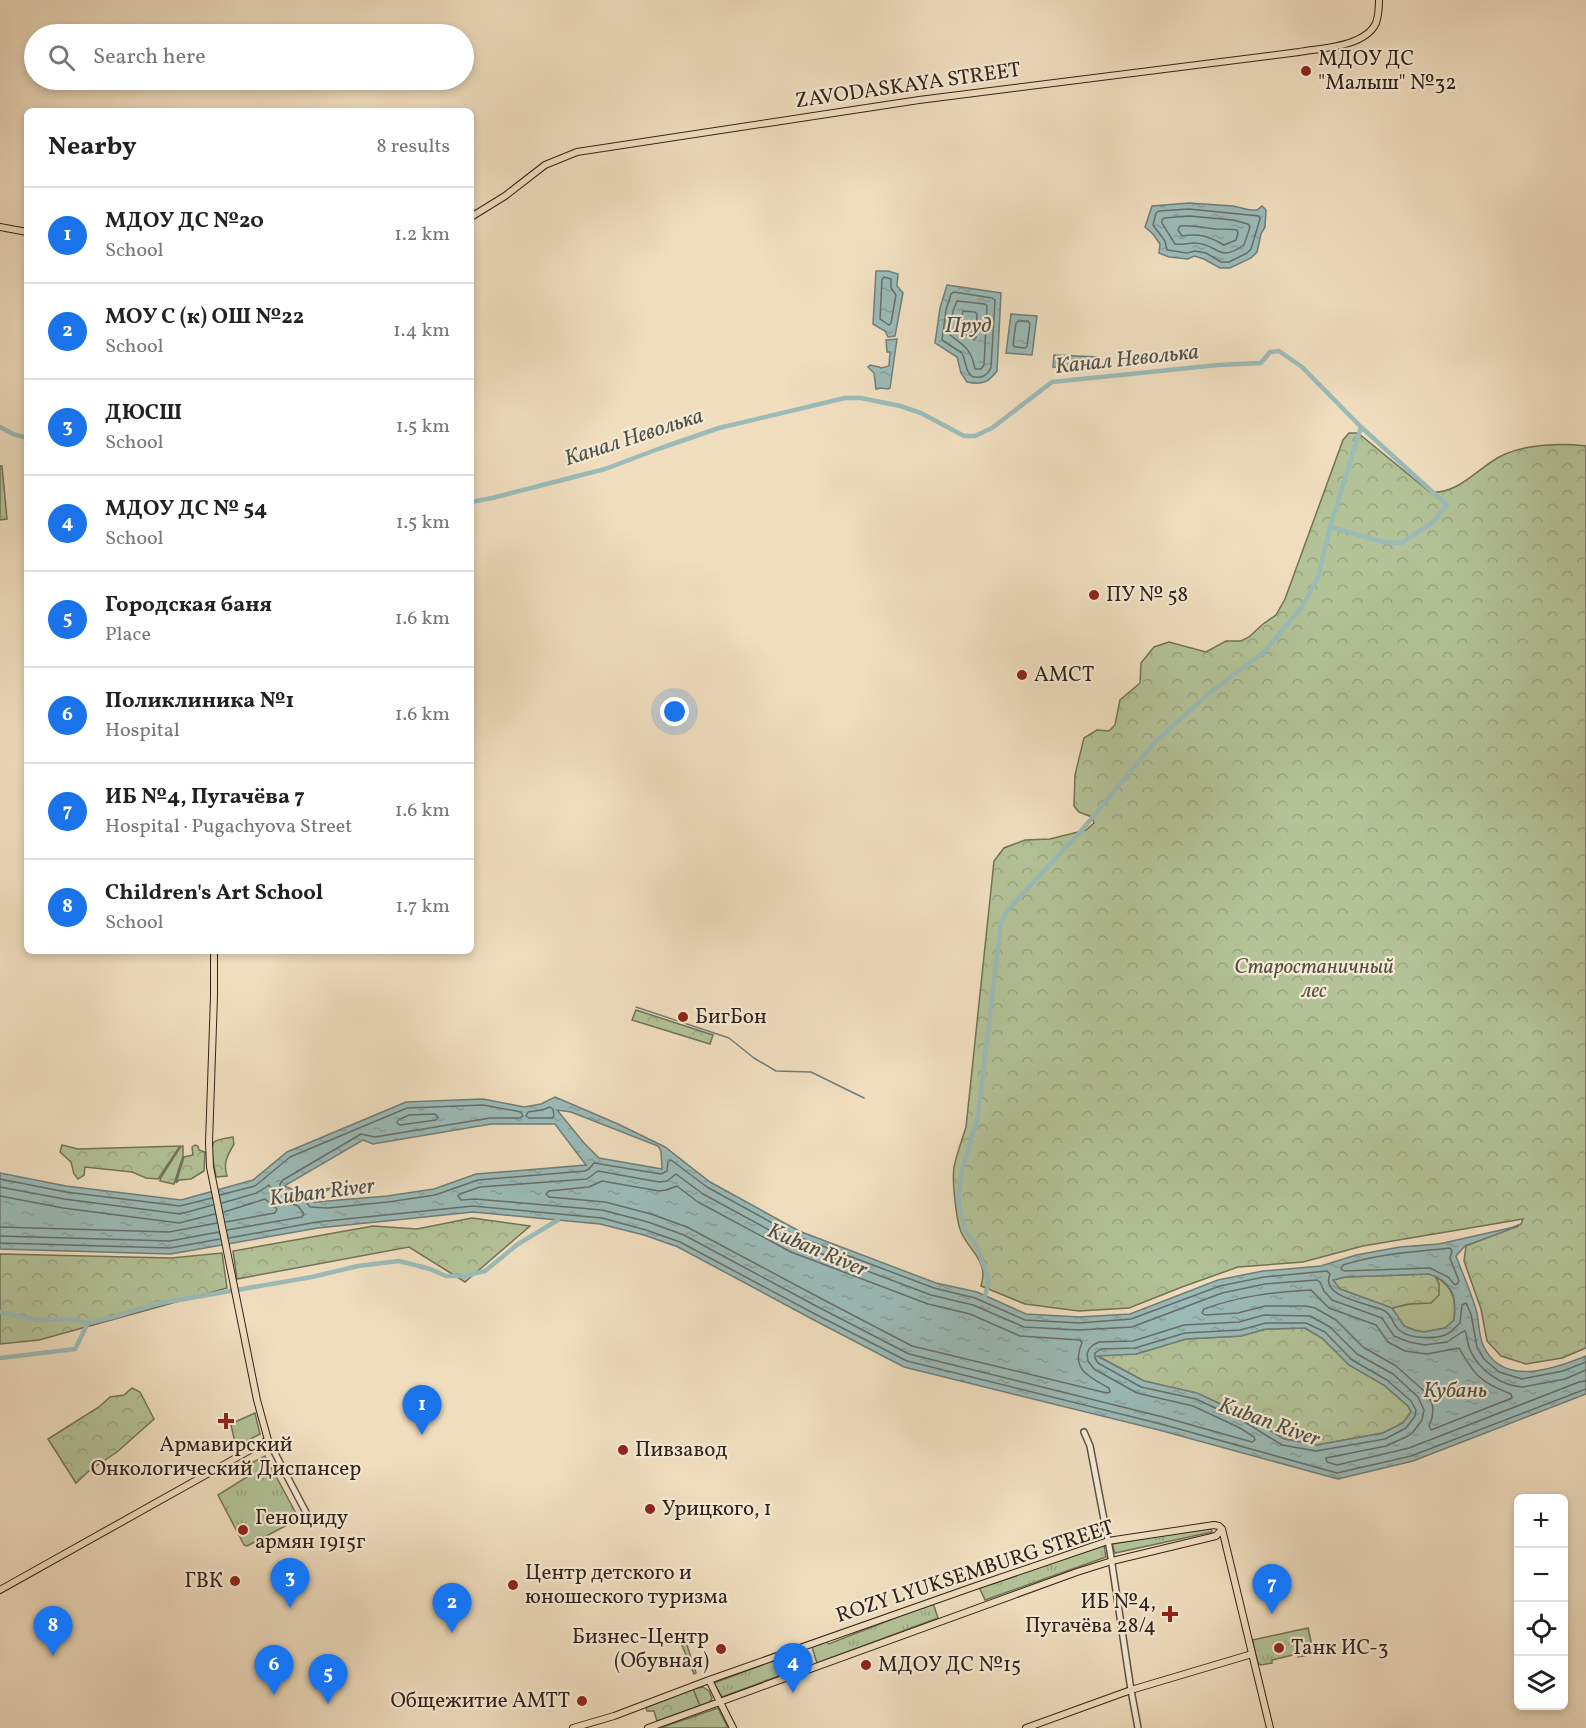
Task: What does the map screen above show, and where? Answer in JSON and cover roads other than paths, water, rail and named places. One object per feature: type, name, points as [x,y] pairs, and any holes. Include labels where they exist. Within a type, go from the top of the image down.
[{"type":"main road","name":"ZAVODASKAYA STREET","points":[[474,215],[505,196],[552,161],[577,152],[919,100],[1347,44],[1367,35],[1376,24],[1379,0]]},
{"type":"main road","points":[[0,227],[24,231]]},
{"type":"main road","points":[[0,1590],[268,1440],[257,1400],[212,1176],[209,1143],[214,954]]},
{"type":"main road","name":"ROZY LYUKSEMBURG STREET","points":[[573,1728],[614,1716],[709,1680],[1108,1542],[1214,1525],[1222,1528],[1216,1536],[1112,1561],[648,1728]]},
{"type":"main road","points":[[1222,1528],[1270,1728]]},
{"type":"main road","points":[[1026,1728],[1131,1690],[1252,1654]]},
{"type":"main road","points":[[709,1680],[733,1728]]},
{"type":"street","points":[[1084,1432],[1090,1446],[1112,1561],[1138,1728]]},
{"type":"street","points":[[268,1440],[310,1520]]},
{"type":"water","points":[[1189,203],[1233,206],[1250,210],[1257,210],[1262,206],[1266,210],[1265,227],[1257,252],[1251,258],[1230,268],[1220,268],[1194,256],[1188,259],[1169,257],[1159,253],[1160,244],[1145,227],[1152,206]]},
{"type":"water","points":[[876,271],[898,274],[897,286],[903,293],[895,336],[888,337],[885,331],[873,324]]},
{"type":"water","name":"Пруд","points":[[947,285],[1001,293],[997,371],[984,382],[967,382],[961,373],[957,357],[935,343],[940,308]]},
{"type":"water","points":[[1011,314],[1037,316],[1032,355],[1006,353]]},
{"type":"water","points":[[897,339],[890,388],[876,389],[874,373],[868,367],[870,365],[881,368],[889,366],[890,352],[887,352],[886,340]]},
{"type":"water","points":[[1054,355],[1099,357],[1098,369],[1053,367]]},
{"type":"water","name":"Кубань","points":[[555,1097],[665,1147],[710,1182],[799,1231],[936,1283],[977,1292],[1026,1314],[1079,1317],[1130,1314],[1218,1280],[1263,1271],[1321,1266],[1356,1255],[1400,1247],[1439,1244],[1519,1226],[1465,1246],[1456,1256],[1475,1306],[1483,1345],[1492,1358],[1503,1367],[1516,1371],[1544,1370],[1586,1356],[1586,1394],[1413,1461],[1338,1479],[1159,1430],[904,1367],[678,1247],[644,1235],[600,1224],[473,1212],[318,1228],[171,1254],[0,1249],[0,1173],[66,1186],[181,1200],[253,1180],[287,1152],[406,1102],[483,1099],[524,1107],[541,1104]],"holes":[[[557,1110],[571,1112],[658,1146],[661,1151],[662,1169],[599,1158]],[[491,1124],[555,1124],[586,1165],[476,1174],[434,1189],[387,1196],[316,1202],[309,1201],[331,1188],[302,1193],[284,1186],[363,1140],[373,1144]],[[1429,1274],[1437,1277],[1452,1291],[1455,1304],[1454,1320],[1445,1328],[1424,1332],[1414,1330],[1404,1326],[1392,1308],[1340,1289],[1333,1280],[1345,1277]],[[1305,1328],[1322,1338],[1349,1365],[1384,1385],[1408,1406],[1411,1412],[1403,1423],[1383,1433],[1317,1445],[1284,1439],[1246,1416],[1197,1393],[1144,1381],[1097,1356],[1136,1354],[1186,1339],[1241,1336],[1266,1329]]]},
{"type":"waterway","name":"Канал Неволька","points":[[474,501],[605,469],[719,428],[845,398],[861,398],[900,406],[921,413],[964,436],[975,436],[992,428],[1052,382],[1218,365],[1261,363],[1270,352],[1279,351],[1302,367],[1361,427],[1447,505],[1433,522],[1401,543],[1383,542],[1330,527]]},
{"type":"waterway","name":"Канал Неволька","points":[[0,427],[24,437]]},
{"type":"waterway","points":[[985,1296],[989,1280],[976,1245],[965,1230],[958,1200],[962,1170],[978,1116],[1001,923],[1007,911],[1081,831],[1157,740],[1212,691],[1264,652],[1302,607],[1318,577],[1330,527],[1361,427]]},
{"type":"waterway","points":[[636,1007],[729,1038],[754,1058],[776,1071],[811,1072],[864,1098]]},
{"type":"waterway","points":[[88,1323],[155,1304],[312,1277],[358,1266],[399,1261],[430,1269],[446,1276],[465,1276],[485,1271],[518,1244],[558,1220]]},
{"type":"waterway","points":[[0,1312],[37,1320],[70,1319],[88,1323],[75,1349],[0,1358]]},
{"type":"place","name":"МДОУ ДС \"Малыш\" №32","points":[[1306,71]]},
{"type":"place","name":"ПУ № 58","points":[[1094,595]]},
{"type":"place","name":"АМСТ","points":[[1022,675]]},
{"type":"place","name":"БигБон","points":[[683,1017]]},
{"type":"place","name":"Армавирский Онкологический Диспансер","points":[[226,1421]]},
{"type":"place","name":"МДОУ ДС №20","points":[[422,1435]]},
{"type":"place","name":"Пивзавод","points":[[623,1450]]},
{"type":"place","name":"Урицкого, 1","points":[[650,1509]]},
{"type":"place","name":"Геноциду армян 1915г","points":[[243,1530]]},
{"type":"place","name":"ГВК","points":[[235,1581]]},
{"type":"place","name":"Центр детского и юношеского туризма","points":[[513,1585]]},
{"type":"place","name":"ДЮСШ","points":[[290,1608]]},
{"type":"place","name":"ИБ №4, Пугачёва 28/4","points":[[1170,1614]]},
{"type":"place","name":"ИБ №4, Пугачёва 7","points":[[1272,1614]]},
{"type":"place","name":"МОУ С (к) ОШ №22","points":[[452,1633]]},
{"type":"place","name":"Танк ИС-3","points":[[1279,1648]]},
{"type":"place","name":"Бизнес-Центр (Обувная)","points":[[721,1649]]},
{"type":"place","name":"Children's Art School","points":[[53,1656]]},
{"type":"place","name":"МДОУ ДС №15","points":[[866,1665]]},
{"type":"place","name":"МДОУ ДС № 54","points":[[793,1693]]},
{"type":"place","name":"Поликлиника №1","points":[[274,1695]]},
{"type":"place","name":"Общежитие АМТТ","points":[[582,1701]]},
{"type":"place","name":"Городская баня","points":[[328,1704]]},
{"type":"park label","name":"Старостаничный лес","points":[[1314,979]]},
{"type":"water label","name":"Kuban River","points":[[322,1193]]},
{"type":"water label","name":"Kuban River","points":[[817,1251]]},
{"type":"water label","name":"Kuban River","points":[[1269,1423]]}]
